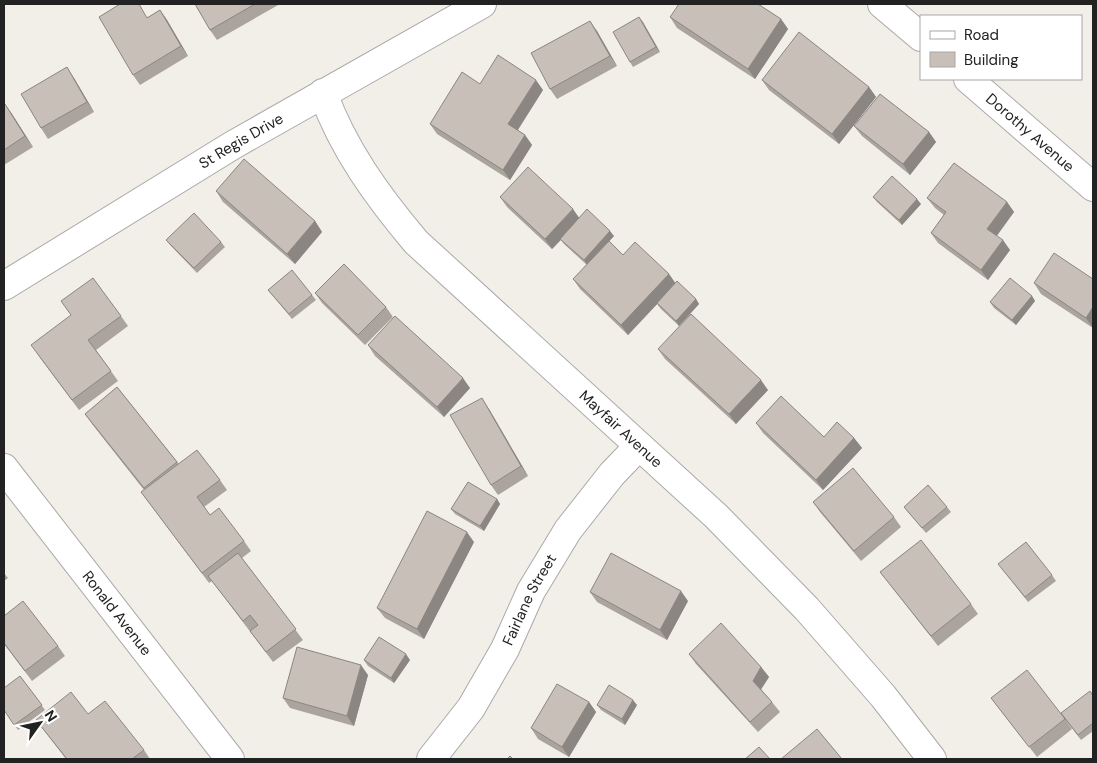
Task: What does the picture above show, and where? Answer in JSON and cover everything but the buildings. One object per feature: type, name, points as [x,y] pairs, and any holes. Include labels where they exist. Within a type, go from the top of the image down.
[{"type":"street","name":"St Regis Drive","points":[[4,286],[233,145],[482,4]]},
{"type":"street","points":[[882,4],[920,36]]},
{"type":"street","name":"Dorothy Avenue","points":[[969,80],[1093,188]]},
{"type":"street","name":"Mayfair Avenue","points":[[323,93],[351,154],[382,202],[416,242],[638,447],[716,516],[807,609],[883,696],[932,759]]},
{"type":"street","name":"Fairlane Street","points":[[431,759],[471,708],[505,649],[531,591],[568,530],[612,474],[638,447]]},
{"type":"street","name":"Ronald Avenue","points":[[4,468],[230,759]]}]
